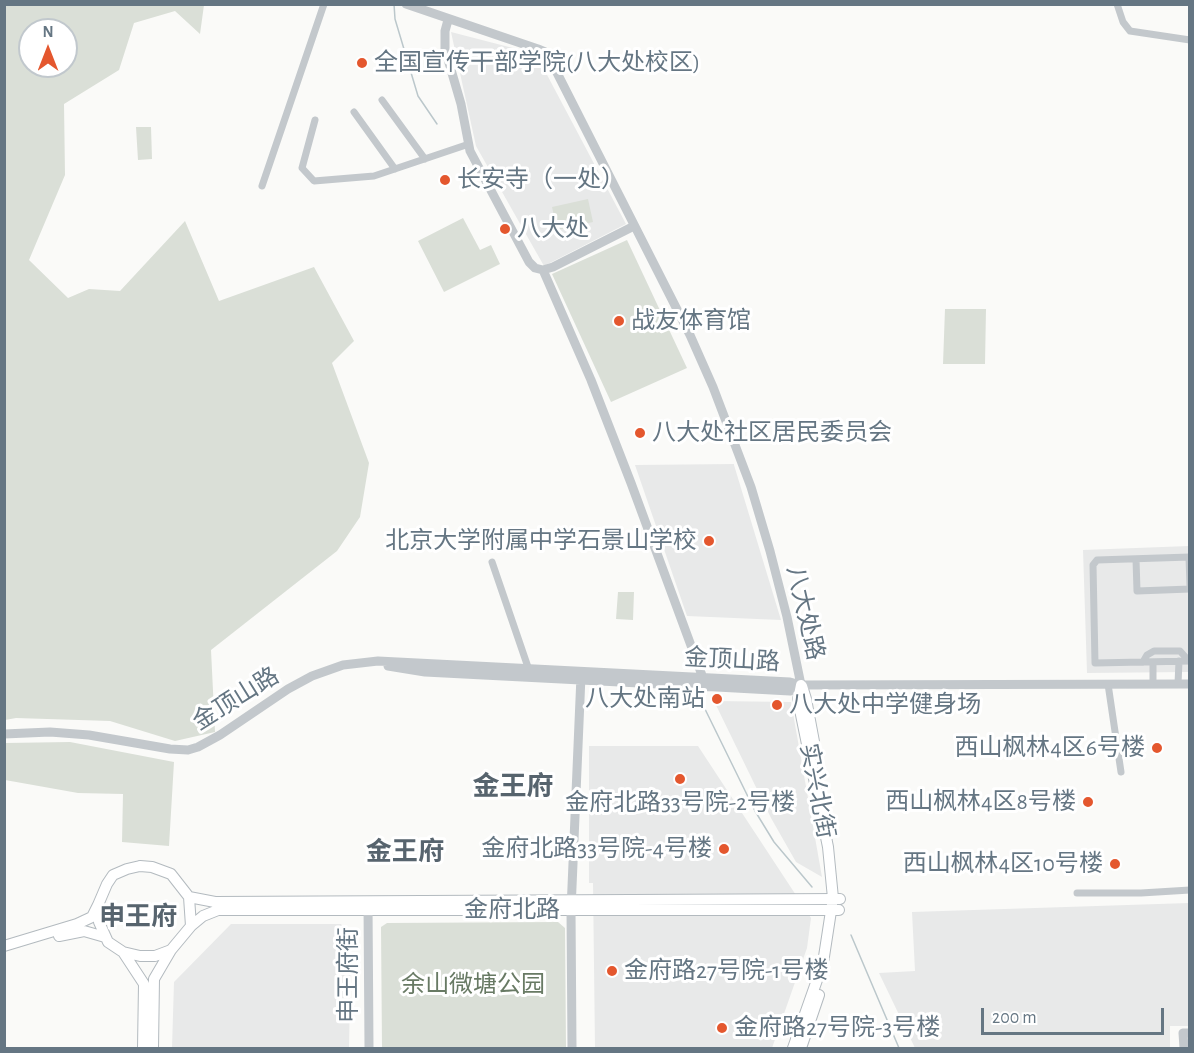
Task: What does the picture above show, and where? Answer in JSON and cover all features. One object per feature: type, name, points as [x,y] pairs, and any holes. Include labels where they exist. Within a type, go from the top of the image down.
[{"type":"main road","name":"实兴北街","points":[[801,685],[798,700],[836,898],[830,964],[801,1048]]},
{"type":"main road","points":[[4,946],[77,924],[92,917],[113,875],[140,866],[152,867],[171,874],[189,897],[191,926],[171,950],[154,980],[153,1048]]},
{"type":"main road","name":"金府北路","points":[[189,897],[215,902],[836,910]]},
{"type":"main road","name":"金府北路","points":[[571,905],[836,898]]},
{"type":"main road","points":[[98,905],[99,922],[105,937],[108,942],[123,952],[140,956],[155,956],[171,950]]},
{"type":"main road","name":"金府北路","points":[[191,926],[203,916],[218,910],[368,905]]},
{"type":"main road","name":"实兴北街","points":[[793,1048],[823,963],[836,910]]},
{"type":"main road","points":[[4,954],[66,934],[84,931],[105,937]]},
{"type":"main road","points":[[123,952],[144,984],[144,1048]]},
{"type":"street","points":[[262,186],[324,4]]},
{"type":"street","points":[[406,4],[448,20],[444,39],[447,61],[462,104],[470,151],[529,262],[535,268],[543,270],[553,267],[634,226]]},
{"type":"street","points":[[1117,4],[1123,22],[1130,31],[1190,40]]},
{"type":"street","name":"八大处路","points":[[448,20],[538,49],[549,57],[690,335],[713,387],[751,487],[786,613],[801,685],[1190,684]]},
{"type":"street","points":[[382,100],[425,159]]},
{"type":"street","points":[[354,112],[395,169]]},
{"type":"street","points":[[315,120],[302,168],[314,181],[374,176],[469,144]]},
{"type":"street","points":[[543,270],[599,401],[704,682]]},
{"type":"street","points":[[1136,559],[1137,591],[1190,587],[1189,557],[1097,560],[1093,565],[1095,663],[1189,661]]},
{"type":"street","points":[[492,562],[530,674]]},
{"type":"street","points":[[1143,662],[1147,655],[1154,651],[1180,651],[1189,661]]},
{"type":"street","name":"金顶山路","points":[[4,734],[50,732],[89,735],[188,750],[220,735],[288,689],[312,676],[343,665],[378,661],[581,677],[704,682],[790,682],[801,685]]},
{"type":"street","points":[[1178,684],[1179,661]]},
{"type":"street","points":[[1153,662],[1153,684]]},
{"type":"street","points":[[572,1048],[571,905],[581,677]]},
{"type":"street","points":[[1108,684],[1121,772]]},
{"type":"street","points":[[1077,892],[1142,893],[1190,890]]},
{"type":"street","name":"申王府街","points":[[368,905],[369,1048]]},
{"type":"street","points":[[1184,1048],[1186,1033]]},
{"type":"shaded area","points":[[451,32],[536,54],[626,224],[544,266],[476,146]]},
{"type":"shaded area","name":"北京大学附属中学石景山学校","points":[[734,464],[781,620],[687,616],[635,465]]},
{"type":"shaded area","points":[[1189,546],[1189,672],[1087,673],[1083,550]]},
{"type":"shaded area","points":[[714,701],[791,702],[822,877],[796,862],[771,818]]},
{"type":"shaded area","points":[[589,746],[698,746],[811,918],[807,948],[772,1048],[595,1048],[593,883],[589,883]]},
{"type":"shaded area","points":[[1189,903],[1189,1026],[1170,1026],[1170,1048],[915,1048],[879,973],[915,971],[912,912]]},
{"type":"shaded area","points":[[231,924],[341,924],[351,939],[349,1048],[172,1048],[174,982]]},
{"type":"green space","points":[[4,5],[204,5],[200,34],[175,11],[134,23],[119,70],[64,104],[65,175],[29,260],[68,298],[89,289],[120,291],[185,221],[219,301],[314,267],[354,341],[332,363],[369,463],[360,517],[337,551],[211,650],[215,732],[175,741],[110,721],[16,718],[5,720]]},
{"type":"green space","points":[[136,127],[151,127],[152,159],[138,160]]},
{"type":"green space","points":[[588,199],[593,222],[557,230],[552,207]]},
{"type":"green space","points":[[463,218],[480,250],[491,245],[500,264],[444,292],[418,241]]},
{"type":"green space","name":"战友体育馆","points":[[627,240],[687,368],[611,402],[552,274]]},
{"type":"green space","points":[[945,309],[986,309],[985,364],[943,364]]},
{"type":"green space","points":[[618,592],[634,592],[633,620],[616,619]]},
{"type":"green space","points":[[70,742],[174,762],[169,846],[122,842],[123,794],[78,793],[5,780],[5,743]]},
{"type":"green space","name":"余山微塘公园","points":[[558,922],[565,928],[566,1048],[382,1048],[381,927],[387,923]]},
{"type":"waterway","points":[[394,4],[395,19],[418,96],[437,124]]},
{"type":"waterway","points":[[702,703],[755,811],[774,842],[812,887]]},
{"type":"waterway","points":[[851,935],[899,1048]]},
{"type":"place","name":"全国宣传干部学院(八大处校区)","points":[[362,63]]},
{"type":"place","name":"长安寺（一处）","points":[[445,180]]},
{"type":"place","name":"八大处","points":[[505,229]]},
{"type":"place","name":"战友体育馆","points":[[619,321]]},
{"type":"place","name":"八大处社区居民委员会","points":[[640,433]]},
{"type":"place","name":"北京大学附属中学石景山学校","points":[[709,541]]},
{"type":"place","name":"八大处南站","points":[[717,699]]},
{"type":"place","name":"八大处中学健身场","points":[[777,705]]},
{"type":"place","name":"西山枫林4区6号楼","points":[[1157,748]]},
{"type":"place","name":"金府北路33号院-2号楼","points":[[680,779]]},
{"type":"place","name":"西山枫林4区8号楼","points":[[1088,802]]},
{"type":"place","name":"金府北路33号院-4号楼","points":[[724,849]]},
{"type":"place","name":"西山枫林4区10号楼","points":[[1115,864]]},
{"type":"place","name":"金府路27号院-1号楼","points":[[612,971]]},
{"type":"place","name":"金府路27号院-3号楼","points":[[722,1028]]},
{"type":"district","name":"金王府","points":[[513,787]]},
{"type":"district","name":"金王府","points":[[405,852]]},
{"type":"district","name":"申王府","points":[[138,917]]}]
